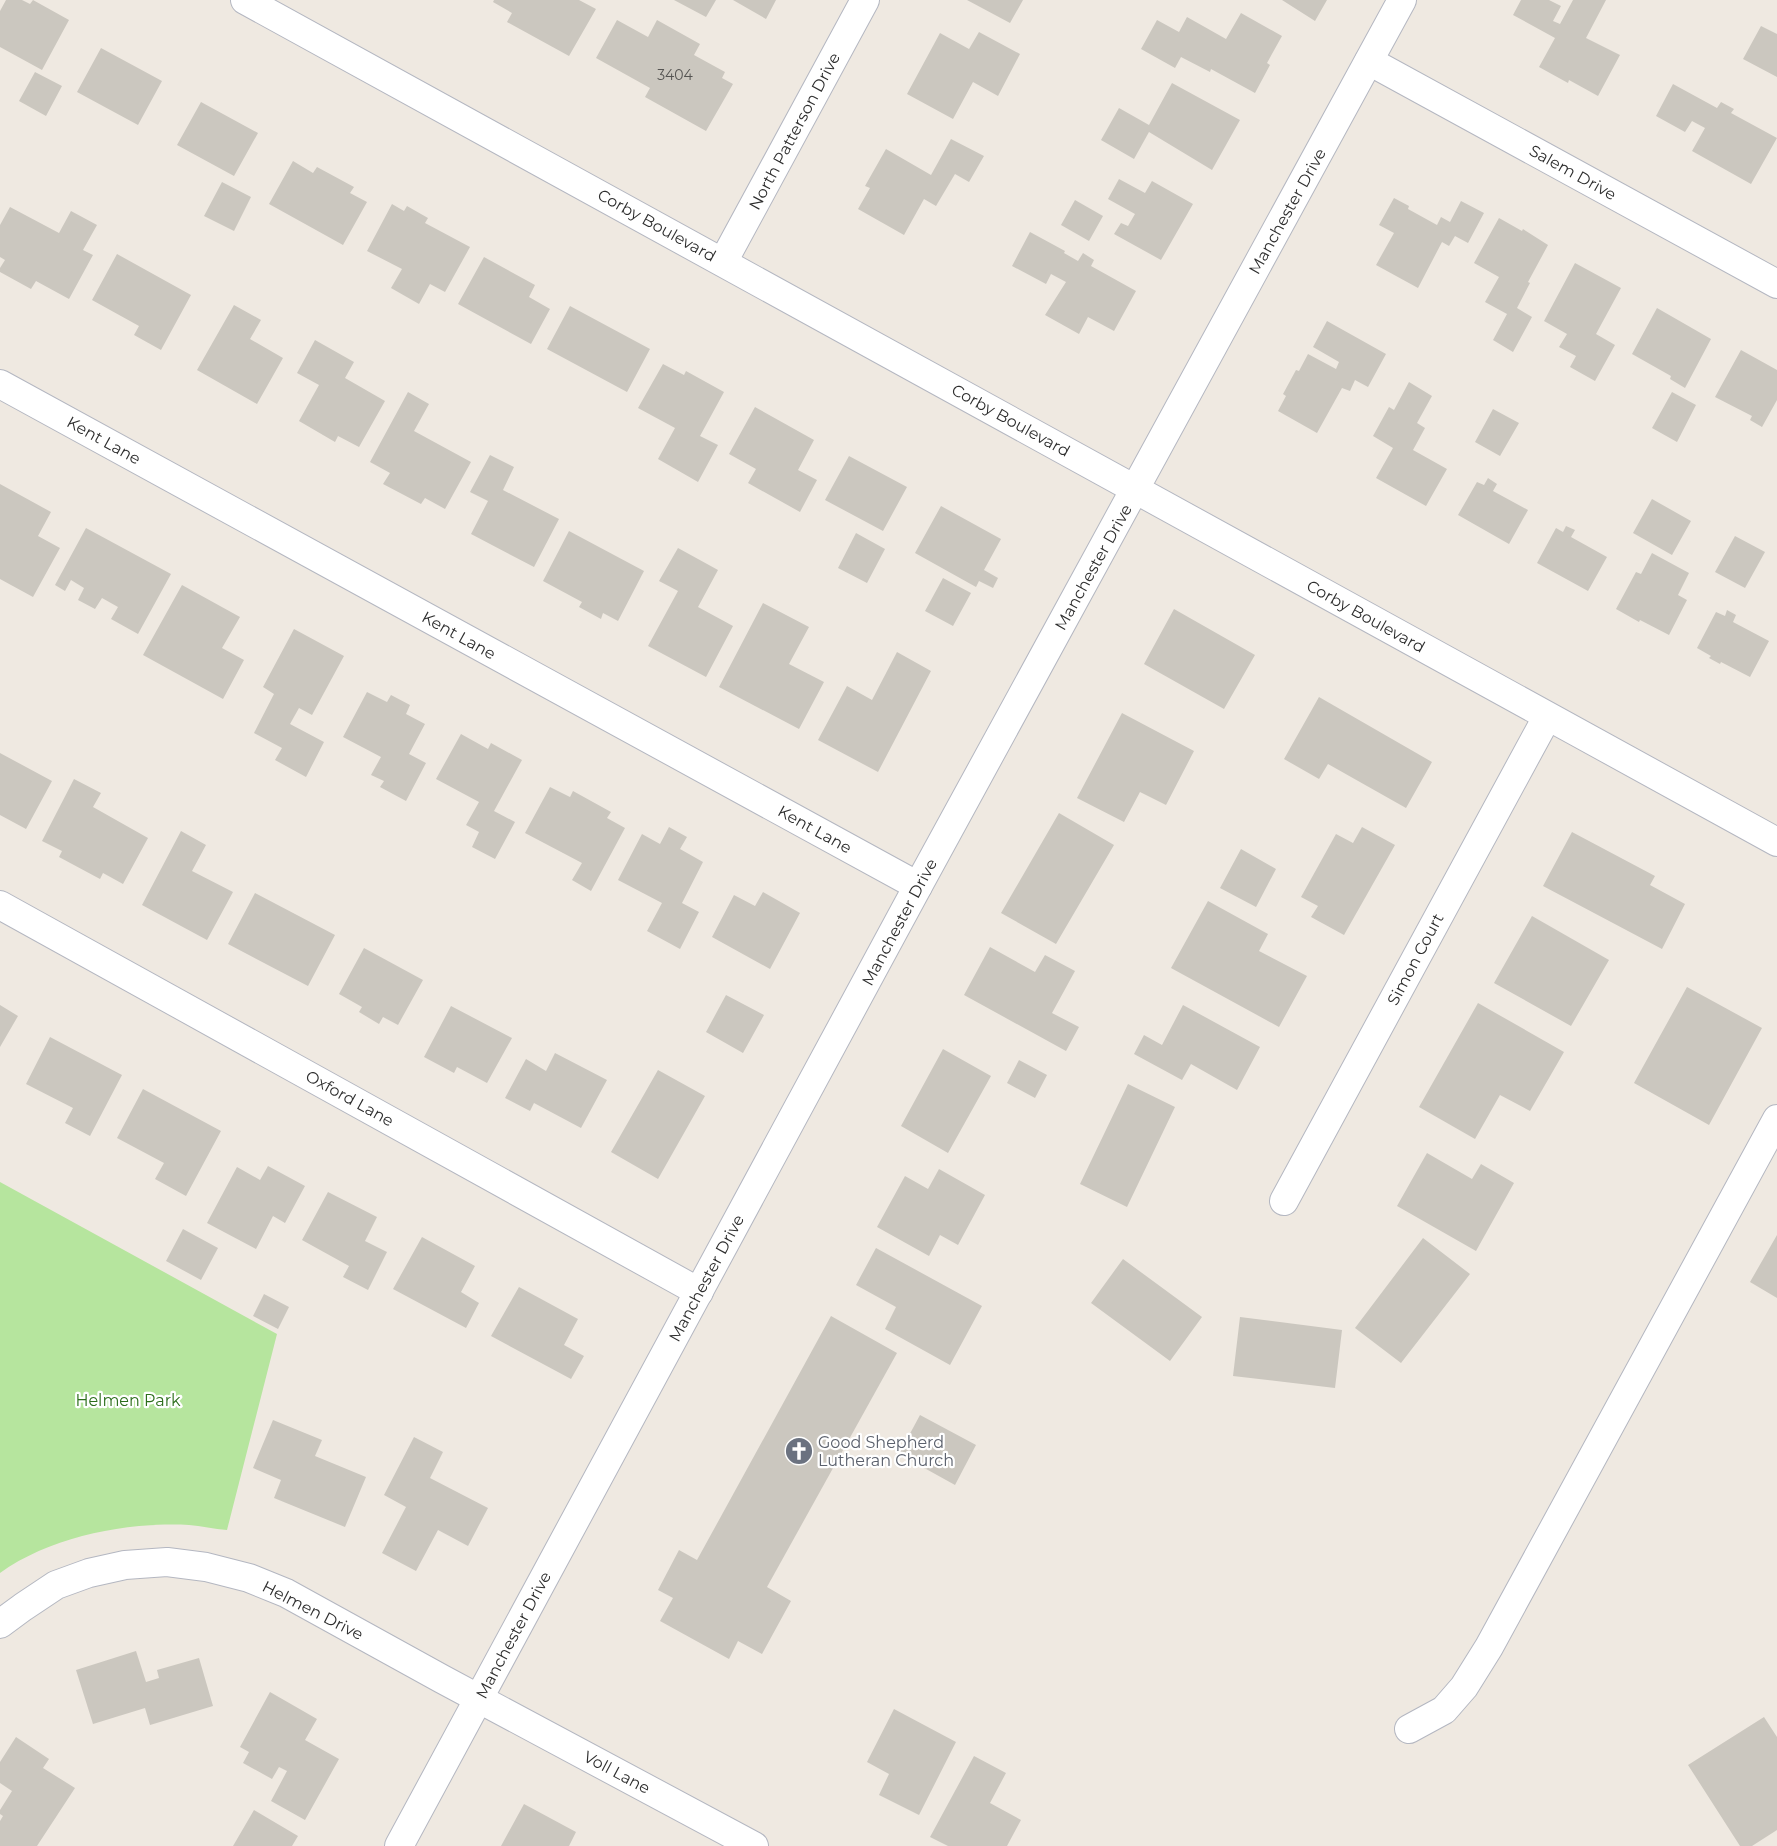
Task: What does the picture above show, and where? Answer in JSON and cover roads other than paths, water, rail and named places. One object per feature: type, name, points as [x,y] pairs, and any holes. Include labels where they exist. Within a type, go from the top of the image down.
[{"type":"street","name":"Corby Boulevard","points":[[246,0],[1777,842]]},
{"type":"street","name":"North Patterson Drive","points":[[723,262],[866,0]]},
{"type":"street","name":"Manchester Drive","points":[[398,1846],[918,886],[1402,0]]},
{"type":"street","name":"Salem Drive","points":[[1369,61],[1777,284]]},
{"type":"street","name":"Kent Lane","points":[[0,384],[918,886]]},
{"type":"street","name":"Simon Court","points":[[1284,1201],[1547,717]]},
{"type":"street","name":"Oxford Lane","points":[[0,905],[699,1292]]},
{"type":"street","points":[[1409,1729],[1444,1710],[1464,1687],[1489,1647],[1777,1119]]},
{"type":"street","name":"Helmen Drive","points":[[0,1624],[56,1585],[89,1573],[125,1565],[167,1562],[206,1567],[249,1578],[286,1593],[479,1699]]},
{"type":"street","name":"Voll Lane","points":[[479,1699],[754,1846]]},
{"type":"place","name":"Good Shepherd Lutheran Church","points":[[799,1451]]},
{"type":"park label","name":"Helmen Park","points":[[128,1400]]}]
